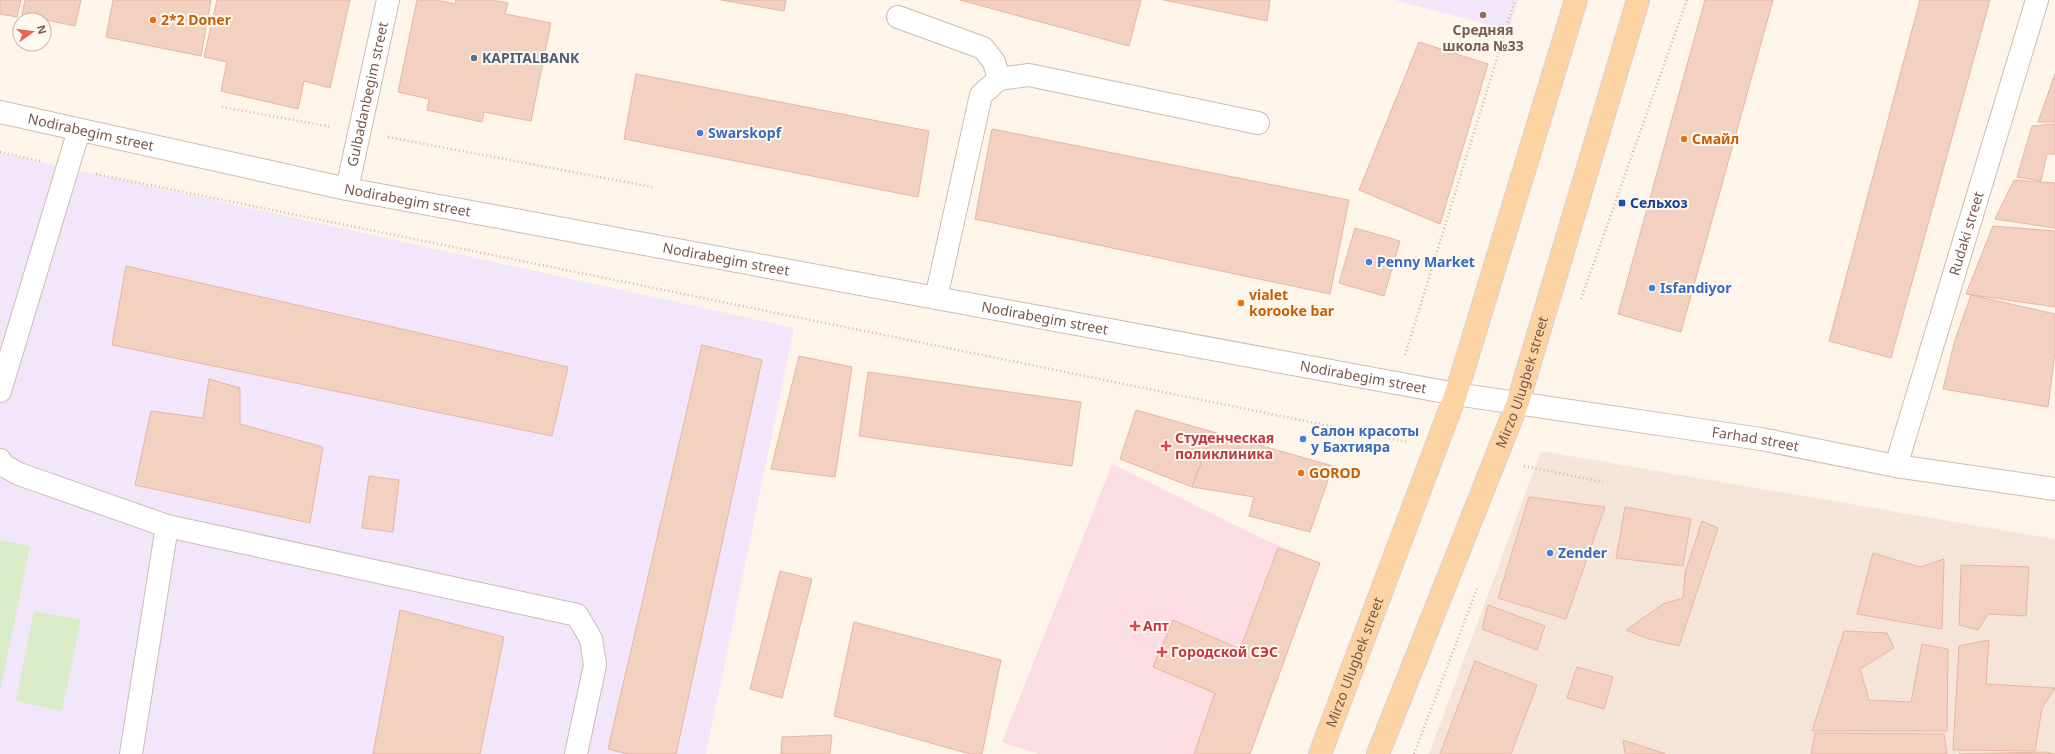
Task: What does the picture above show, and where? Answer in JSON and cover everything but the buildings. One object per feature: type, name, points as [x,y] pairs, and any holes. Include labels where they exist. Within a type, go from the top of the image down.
[{"type":"main road","name":"Mirzo Ulugbek street","points":[[1320,754],[1456,394],[1576,0]]},
{"type":"main road","name":"Mirzo Ulugbek street","points":[[1378,754],[1518,402],[1638,0]]},
{"type":"street","name":"Gulbadanbegim street","points":[[347,189],[388,0]]},
{"type":"street","name":"Rudaki street","points":[[1896,466],[2037,0]]},
{"type":"street","points":[[898,17],[983,48],[994,62],[1000,79]]},
{"type":"street","points":[[936,298],[981,94],[1000,79],[1029,75],[1258,124]]},
{"type":"street","name":"Nodirabegim street","points":[[0,112],[347,189],[1456,394]]},
{"type":"street","points":[[0,391],[79,130]]},
{"type":"street","name":"Farhad street","points":[[1456,394],[1761,439],[1896,466],[2055,489]]},
{"type":"street","points":[[0,460],[3,465],[19,474],[167,526],[577,615],[591,639],[595,665],[576,754]]},
{"type":"street","points":[[131,754],[167,526]]},
{"type":"path","points":[[1396,383],[1514,0]]},
{"type":"path","points":[[222,106],[652,187]]},
{"type":"path","points":[[0,152],[162,188],[1435,448]]},
{"type":"path","points":[[1495,460],[1603,482]]},
{"type":"shaded area","name":"Средняя школа №33","points":[[1394,0],[1518,0],[1509,30]]},
{"type":"shaded area","points":[[0,153],[794,328],[706,754],[0,754]]},
{"type":"shaded area","points":[[1541,451],[2055,539],[2055,754],[1429,754]]},
{"type":"shaded area","name":"Городской СЭС","points":[[1112,464],[1259,537],[1320,563],[1250,754],[1039,754],[1002,742]]},
{"type":"green space","points":[[0,540],[30,546],[0,691]]},
{"type":"green space","points":[[34,611],[81,620],[62,711],[16,701]]},
{"type":"place","name":"Средняя школа №33","points":[[1483,15]]},
{"type":"place","name":"2*2 Doner","points":[[153,20]]},
{"type":"place","name":"KAPITALBANK","points":[[474,58]]},
{"type":"place","name":"Swarskopf","points":[[700,133]]},
{"type":"place","name":"Смайл","points":[[1684,139]]},
{"type":"place","name":"Сельхоз","points":[[1622,203]]},
{"type":"place","name":"Penny Market","points":[[1369,262]]},
{"type":"place","name":"Isfandiyor","points":[[1652,288]]},
{"type":"place","name":"vialet korooke bar","points":[[1241,303]]},
{"type":"place","name":"Салон красоты у Бахтияра","points":[[1303,439]]},
{"type":"place","name":"Студенческая поликлиника","points":[[1166,446]]},
{"type":"place","name":"GOROD","points":[[1301,473]]},
{"type":"place","name":"Zender","points":[[1550,553]]},
{"type":"place","name":"Апт","points":[[1135,626]]},
{"type":"place","name":"Городской СЭС","points":[[1162,652]]}]
